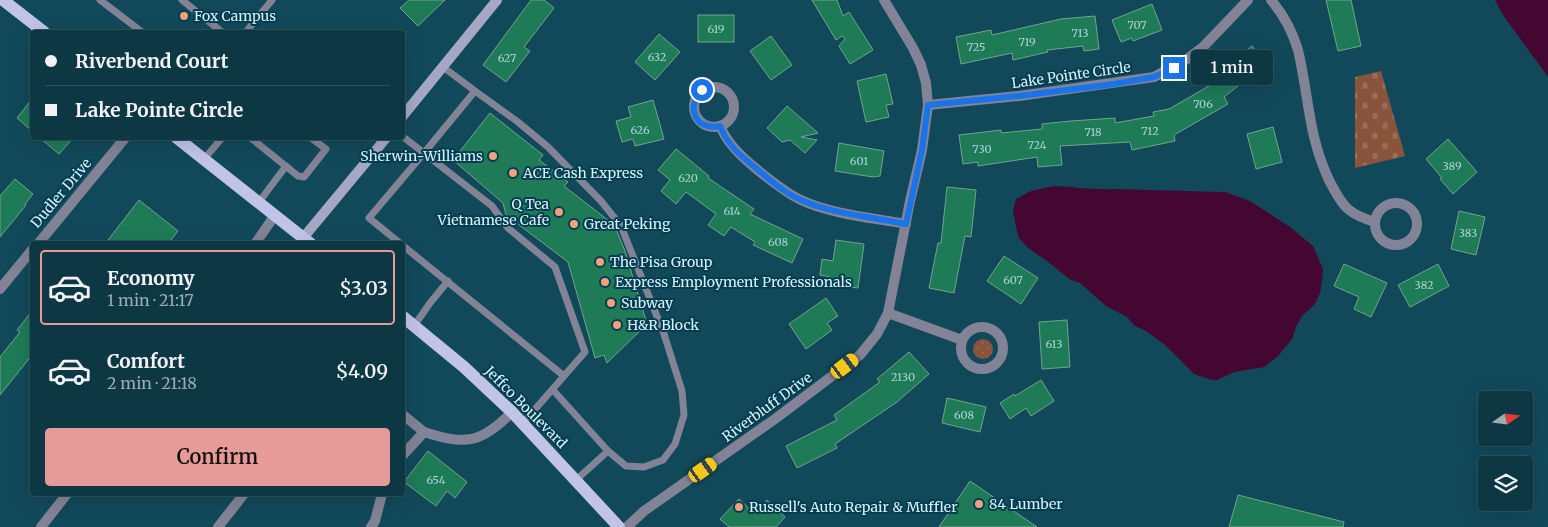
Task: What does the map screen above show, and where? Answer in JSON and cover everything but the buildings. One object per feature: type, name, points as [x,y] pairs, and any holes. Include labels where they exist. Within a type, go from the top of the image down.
[{"type":"main road","points":[[4,2],[41,30]]},
{"type":"main road","points":[[180,140],[307,241]]},
{"type":"main road","name":"Jeffco Boulevard","points":[[405,318],[464,367],[512,412],[619,527]]},
{"type":"street","points":[[405,113],[496,0]]},
{"type":"street","name":"Riverbluff Drive","points":[[627,527],[652,506],[775,420],[860,355],[878,334],[888,313],[922,150],[928,105],[926,83],[921,66],[913,48],[884,0]]},
{"type":"street","name":"Lake Pointe Circle","points":[[928,105],[1028,95],[1154,77],[1187,59],[1203,47],[1248,0]]},
{"type":"street","points":[[1271,0],[1292,34],[1297,49],[1310,124],[1322,166],[1334,189],[1348,209],[1361,218],[1375,222]]},
{"type":"street","points":[[707,87],[720,87],[730,95],[733,101],[733,113],[730,119],[720,126],[714,128],[702,124],[694,114],[694,101],[697,95],[707,87]]},
{"type":"street","points":[[720,126],[735,151],[782,190],[820,207],[906,224]]},
{"type":"street","name":"Dudler Drive","points":[[40,241],[123,140]]},
{"type":"street","points":[[307,241],[384,140]]},
{"type":"street","points":[[1392,204],[1399,204],[1411,209],[1417,220],[1417,227],[1412,239],[1400,245],[1394,245],[1382,240],[1375,222],[1381,210],[1392,204]]},
{"type":"street","points":[[257,241],[275,215]]},
{"type":"street","name":"Dudler Drive","points":[[0,289],[30,252]]},
{"type":"street","points":[[888,313],[962,340]]},
{"type":"street","points":[[984,326],[991,328],[997,332],[1003,345],[1001,358],[990,368],[983,369],[970,366],[962,354],[962,340],[971,329],[984,326]]},
{"type":"street","points":[[405,416],[424,432],[455,440],[465,440],[480,437],[492,431],[512,412]]},
{"type":"street","points":[[405,453],[424,432]]},
{"type":"street","points":[[41,527],[65,496]]},
{"type":"street","points":[[222,525],[243,496]]},
{"type":"street","points":[[371,527],[375,521],[381,496]]},
{"type":"lane","points":[[100,0],[139,30]]},
{"type":"lane","points":[[182,0],[220,30]]},
{"type":"lane","points":[[248,30],[272,0]]},
{"type":"lane","points":[[444,67],[518,122],[548,147],[602,201],[621,226],[664,334],[682,391],[684,415],[675,444],[663,460],[644,467],[626,466],[608,451],[553,390]]},
{"type":"lane","points":[[398,241],[369,218],[475,91]]},
{"type":"lane","points":[[405,138],[492,206],[508,228],[555,267],[585,352],[523,423]]},
{"type":"lane","points":[[204,159],[220,140]]},
{"type":"lane","points":[[253,140],[298,176],[304,177],[326,149],[314,140]]},
{"type":"lane","points":[[259,202],[286,166]]},
{"type":"lane","points":[[405,246],[564,376]]},
{"type":"lane","points":[[414,326],[448,281]]},
{"type":"lane","points":[[576,480],[608,451]]},
{"type":"green space","points":[[1381,71],[1405,156],[1355,168],[1355,77]]},
{"type":"green space","points":[[979,339],[987,339],[993,345],[993,353],[987,359],[979,359],[973,353],[973,345]]},
{"type":"shaded area","points":[[1495,0],[1548,0],[1548,77],[1503,15]]},
{"type":"shaded area","points":[[1054,186],[1225,192],[1250,201],[1290,227],[1313,246],[1323,269],[1320,293],[1315,304],[1302,316],[1292,339],[1278,356],[1264,367],[1234,372],[1217,380],[1194,374],[1165,345],[1146,331],[1135,326],[1127,317],[1106,306],[1080,283],[1069,279],[1027,247],[1019,238],[1013,211],[1016,199],[1031,191]]},
{"type":"place","name":"Fox Campus","points":[[184,16]]},
{"type":"place","name":"Sherwin-Williams","points":[[493,156]]},
{"type":"place","name":"ACE Cash Express","points":[[513,173]]},
{"type":"place","name":"Q Tea Vietnamese Cafe","points":[[559,212]]},
{"type":"place","name":"Great Peking","points":[[574,224]]},
{"type":"place","name":"The Pisa Group","points":[[600,262]]},
{"type":"place","name":"Express Employment Professionals","points":[[605,282]]},
{"type":"place","name":"Subway","points":[[611,303]]},
{"type":"place","name":"H&R Block","points":[[617,325]]},
{"type":"place","name":"84 Lumber","points":[[979,504]]},
{"type":"place","name":"Russell's Auto Repair & Muffler","points":[[739,507]]},
{"type":"route","points":[[702,90],[694,101],[694,114],[697,119],[707,126],[714,128],[720,126],[729,144],[735,151],[782,190],[820,207],[906,224],[927,123],[928,105],[1114,84],[1154,77],[1174,68]]}]
